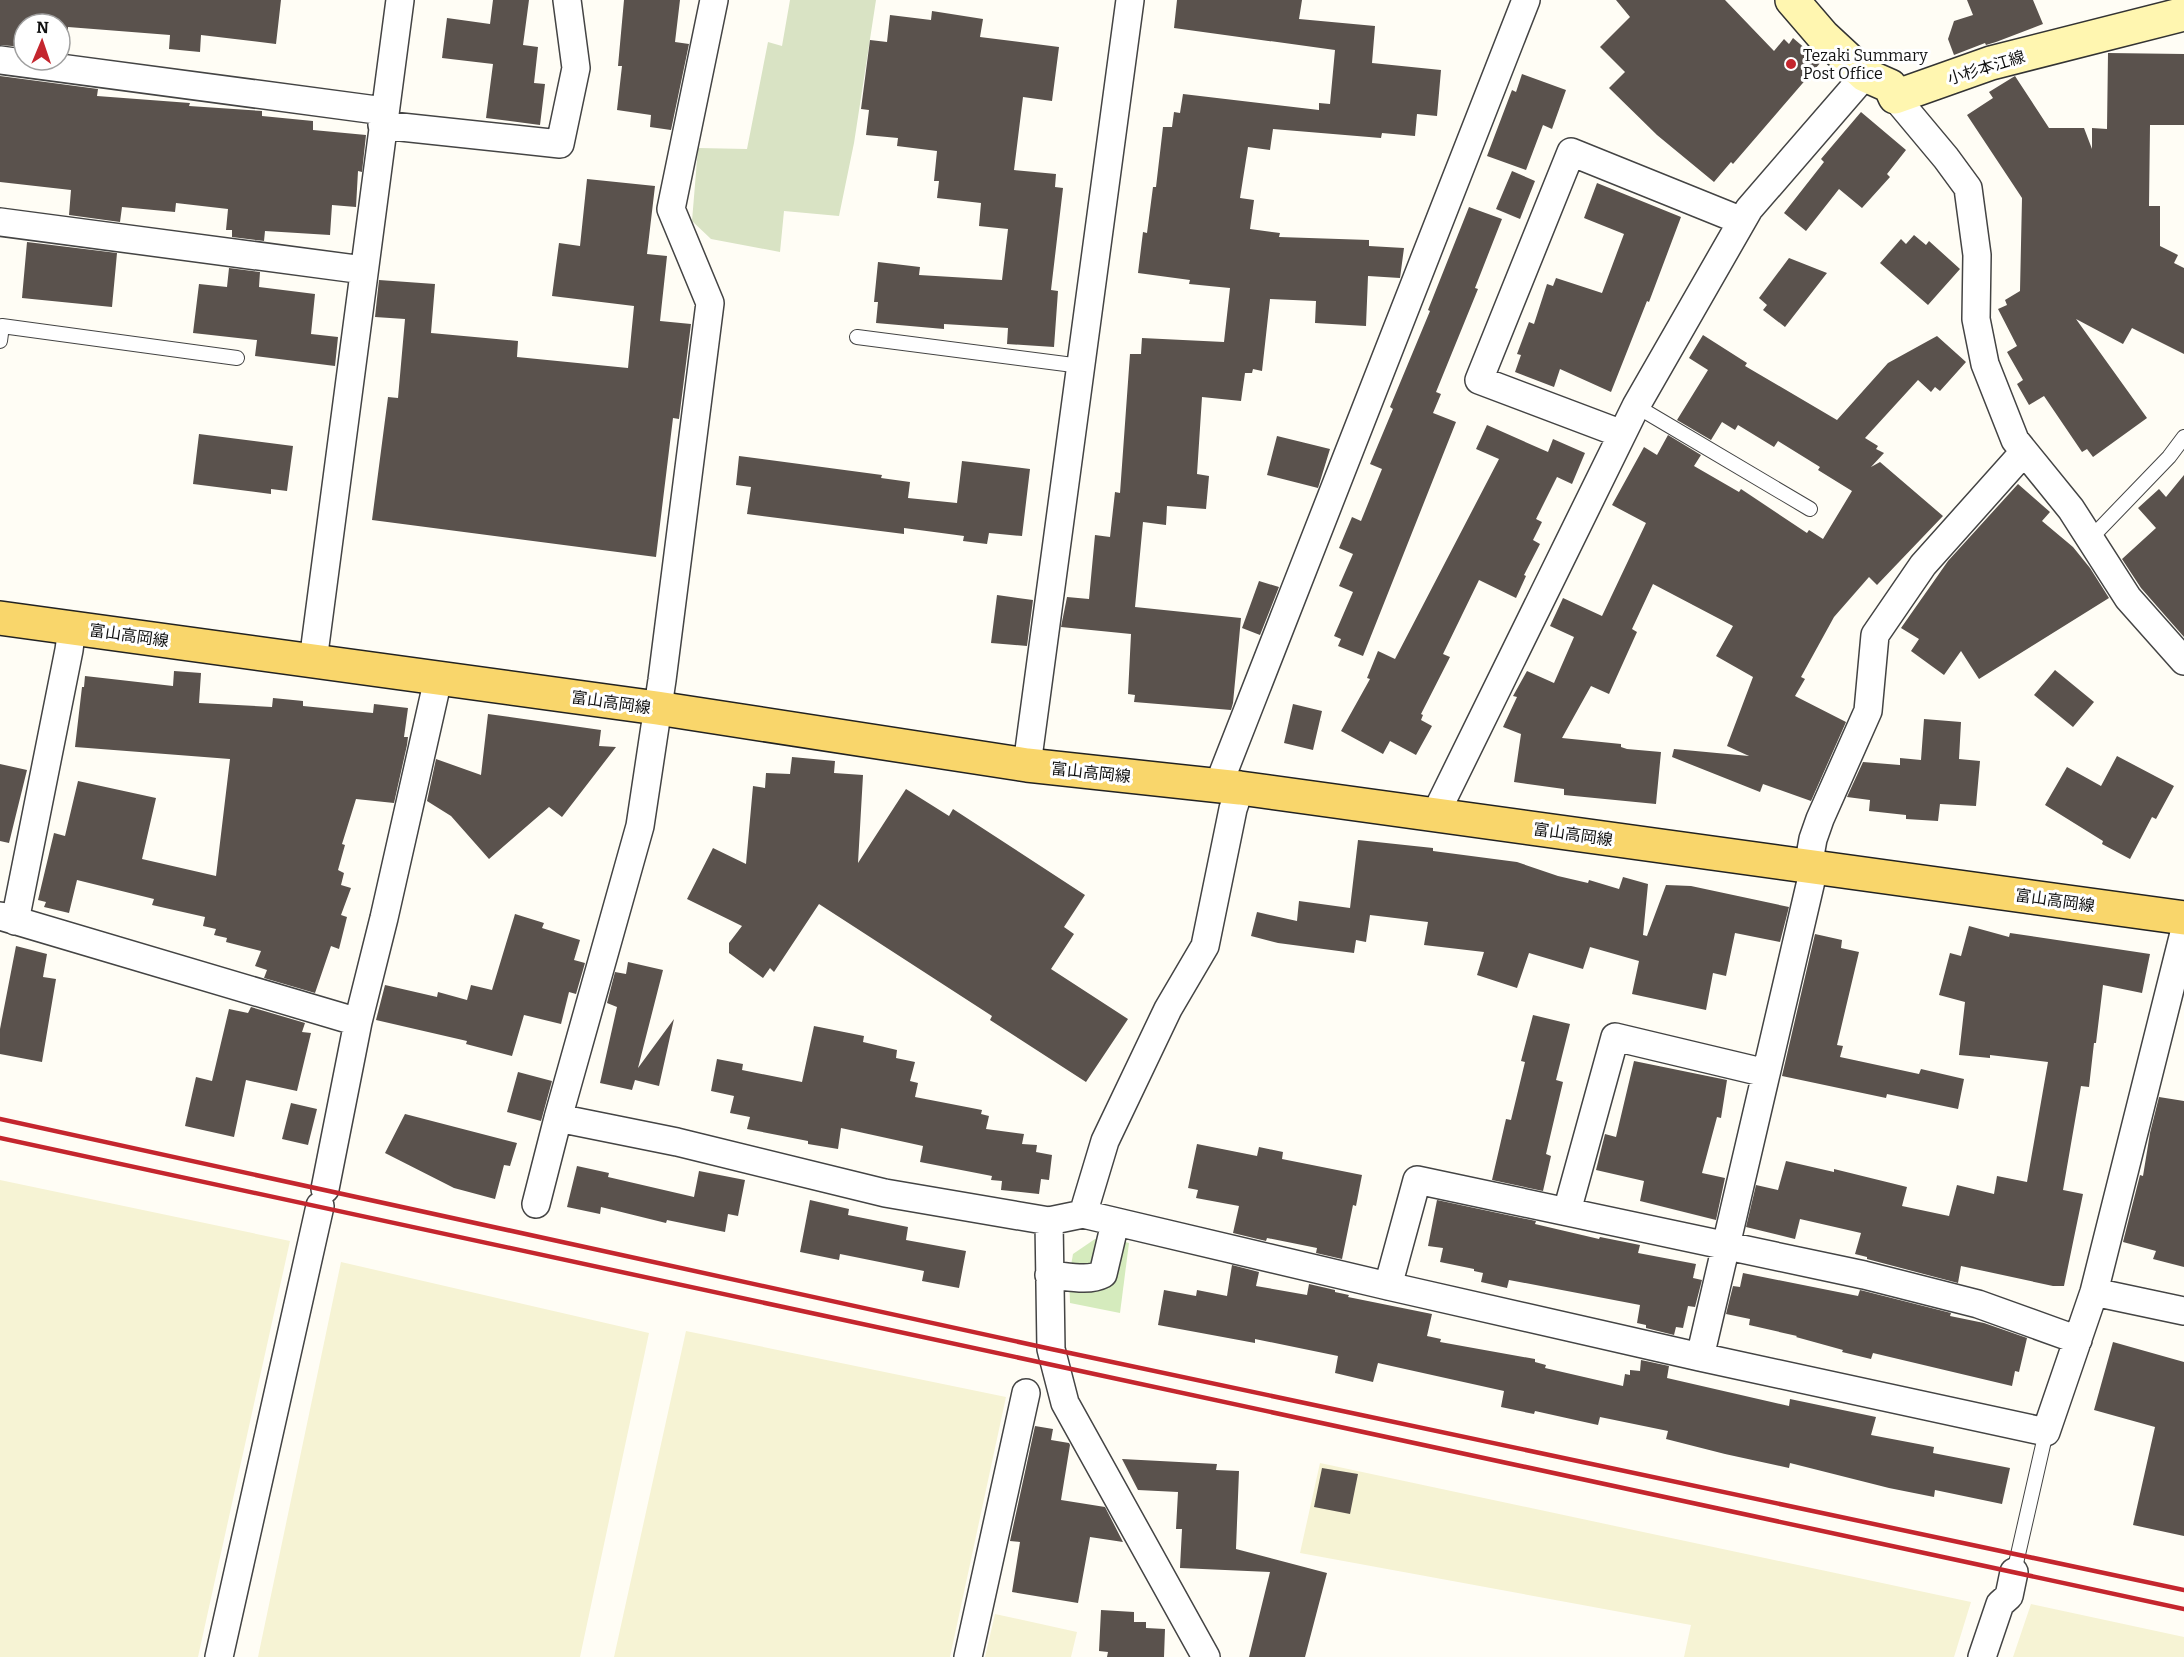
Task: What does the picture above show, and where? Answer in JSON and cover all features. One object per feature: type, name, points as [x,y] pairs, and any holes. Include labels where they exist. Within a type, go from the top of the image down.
[{"type":"main road","points":[[1792,0],[1823,36],[1865,75],[1890,86],[1895,98]]},
{"type":"main road","name":"小杉本江線","points":[[1895,98],[1991,63],[2184,14]]},
{"type":"main road","name":"富山高岡線","points":[[0,618],[657,708],[1027,765],[1229,787],[2184,918]]},
{"type":"street","points":[[313,661],[400,0]]},
{"type":"street","points":[[0,60],[560,144],[576,68],[567,0]]},
{"type":"street","points":[[536,1204],[640,826],[672,610],[710,303],[671,209],[714,0]]},
{"type":"street","points":[[1027,765],[1130,0]]},
{"type":"street","points":[[1083,1214],[1105,1141],[1168,1009],[1205,946],[1233,809],[1229,787],[1526,0]]},
{"type":"street","points":[[1435,815],[1636,406],[1742,221],[1749,209],[1865,75]]},
{"type":"street","points":[[1895,98],[1946,158],[1968,188],[1977,255],[1976,319],[1985,364],[2015,440],[2071,509],[2128,598],[2184,661]]},
{"type":"street","points":[[1622,434],[1479,380],[1571,152],[1742,221]]},
{"type":"street","points":[[0,222],[364,270]]},
{"type":"street","points":[[1700,1357],[1811,867],[1813,839],[1868,711],[1875,634],[1923,565],[2024,452]]},
{"type":"street","points":[[72,627],[67,662],[8,918],[358,1022]]},
{"type":"street","points":[[219,1657],[322,1198],[358,1022],[390,895],[438,679]]},
{"type":"street","points":[[558,1118],[677,1142],[885,1193],[1049,1221],[1083,1214],[1700,1357],[2046,1432],[2094,1292],[2184,933]]},
{"type":"street","points":[[1567,1211],[1615,1037],[1766,1073]]},
{"type":"street","points":[[1388,1286],[1417,1180],[1727,1244],[1864,1275],[1978,1304],[2078,1340]]},
{"type":"street","points":[[1049,1221],[1051,1349],[1065,1403],[1206,1657]]},
{"type":"street","points":[[1049,1275],[1096,1278],[1103,1274],[1114,1222]]},
{"type":"street","points":[[2094,1292],[2184,1311]]},
{"type":"street","points":[[968,1657],[1026,1393]]},
{"type":"street","points":[[1982,1657],[2000,1604],[2009,1596],[2014,1572]]},
{"type":"lane","points":[[0,341],[2,326],[237,358]]},
{"type":"lane","points":[[857,338],[1081,366]]},
{"type":"lane","points":[[1636,406],[1810,509]]},
{"type":"lane","points":[[2090,539],[2169,458],[2184,438]]},
{"type":"lane","points":[[2014,1572],[2046,1432]]},
{"type":"shaded area","points":[[0,1180],[290,1241],[198,1657],[0,1657]]},
{"type":"shaded area","points":[[341,1262],[649,1333],[580,1657],[258,1657]]},
{"type":"shaded area","points":[[686,1331],[1006,1397],[950,1657],[614,1657]]},
{"type":"shaded area","points":[[1320,1463],[1971,1602],[1954,1657],[1684,1657],[1691,1625],[1300,1553]]},
{"type":"shaded area","points":[[2031,1604],[2184,1637],[2184,1657],[2013,1657]]},
{"type":"shaded area","points":[[995,1614],[1077,1632],[1071,1657],[985,1657]]},
{"type":"green space","points":[[790,0],[876,0],[854,143],[839,216],[784,211],[780,252],[711,239],[692,221],[698,148],[747,149],[768,42],[782,46]]},
{"type":"green space","points":[[1111,1238],[1129,1243],[1120,1313],[1070,1303],[1069,1277],[1073,1254],[1095,1239]]},
{"type":"building","points":[[0,0],[281,0],[276,44],[201,35],[200,52],[169,49],[170,35],[72,27],[72,12],[12,12],[12,46],[0,45]]},
{"type":"building","points":[[493,0],[529,0],[523,45],[538,47],[534,83],[545,84],[540,125],[486,118],[493,64],[442,58],[447,18],[490,24]]},
{"type":"building","points":[[624,0],[680,0],[675,42],[689,44],[671,130],[650,127],[651,115],[617,110],[622,66],[618,66]]},
{"type":"building","points":[[1177,0],[1302,0],[1299,19],[1375,26],[1372,63],[1441,70],[1437,116],[1417,114],[1415,136],[1382,133],[1381,138],[1273,129],[1270,150],[1248,147],[1240,198],[1254,200],[1250,229],[1280,233],[1279,237],[1369,240],[1369,246],[1404,248],[1400,278],[1368,276],[1366,326],[1315,323],[1316,301],[1270,299],[1262,371],[1253,369],[1252,373],[1245,373],[1241,401],[1202,397],[1197,474],[1209,476],[1206,509],[1167,506],[1166,525],[1143,522],[1135,607],[1241,618],[1231,710],[1134,702],[1135,695],[1128,694],[1131,634],[1061,627],[1067,597],[1089,599],[1095,535],[1110,537],[1115,492],[1120,493],[1130,354],[1141,354],[1142,338],[1224,342],[1230,288],[1189,284],[1190,280],[1138,273],[1143,232],[1147,233],[1153,187],[1156,187],[1163,127],[1172,127],[1174,112],[1180,113],[1183,94],[1319,110],[1319,103],[1330,104],[1335,50],[1174,28]]},
{"type":"building","points":[[1616,0],[1725,0],[1774,51],[1784,39],[1789,44],[1793,38],[1821,62],[1733,164],[1731,162],[1714,182],[1657,135],[1609,88],[1625,72],[1600,47],[1630,17]]},
{"type":"building","points":[[1967,0],[2033,0],[2043,24],[1954,55],[1948,39],[1954,21],[1973,15]]},
{"type":"building","points":[[932,11],[983,19],[980,37],[1059,47],[1052,101],[1023,97],[1014,170],[1056,174],[1055,187],[1063,188],[1051,290],[1058,291],[1054,347],[1007,344],[1008,328],[944,324],[944,329],[876,323],[878,302],[874,302],[878,262],[920,267],[919,275],[1002,280],[1008,229],[979,226],[981,203],[937,198],[939,181],[934,181],[937,151],[897,146],[898,138],[866,135],[869,110],[861,109],[870,40],[887,42],[890,15],[931,20]]},
{"type":"building","points":[[2108,53],[2184,54],[2184,125],[2150,125],[2149,206],[2160,206],[2160,246],[2178,255],[2174,263],[2184,268],[2184,354],[2132,328],[2123,344],[2076,319],[2147,418],[2093,457],[2087,449],[2082,452],[2044,396],[2029,405],[2017,384],[2023,380],[2007,352],[2017,346],[1998,309],[2007,305],[2005,300],[2020,291],[2022,198],[1967,115],[1993,98],[1989,92],[2015,76],[2049,128],[2084,128],[2092,149],[2092,128],[2107,129]]},
{"type":"building","points":[[1522,74],[1566,90],[1552,129],[1543,125],[1526,170],[1487,156],[1512,90],[1516,92]]},
{"type":"building","points":[[0,76],[98,89],[97,96],[262,111],[262,116],[313,121],[313,130],[366,135],[362,172],[358,171],[356,207],[332,205],[330,235],[265,231],[264,241],[232,237],[232,230],[226,230],[228,209],[176,203],[175,212],[122,207],[120,222],[69,215],[71,190],[0,182]]},
{"type":"building","points":[[1861,112],[1906,150],[1887,174],[1890,177],[1862,208],[1839,189],[1806,231],[1784,213],[1824,162],[1821,159]]},
{"type":"building","points":[[1512,171],[1535,181],[1520,219],[1496,209]]},
{"type":"building","points":[[587,179],[655,186],[647,254],[667,256],[660,321],[691,324],[679,419],[673,418],[656,557],[372,520],[388,397],[398,398],[405,319],[375,317],[379,280],[435,284],[431,333],[518,341],[517,357],[628,368],[634,306],[552,296],[559,243],[580,246]]},
{"type":"building","points":[[1597,183],[1681,217],[1649,302],[1647,301],[1611,392],[1560,369],[1554,387],[1515,372],[1521,355],[1517,354],[1529,322],[1534,324],[1547,284],[1553,286],[1556,278],[1602,293],[1624,234],[1584,218]]},
{"type":"building","points":[[1469,207],[1502,219],[1475,288],[1478,289],[1436,392],[1441,394],[1433,413],[1456,422],[1363,656],[1338,646],[1341,639],[1334,636],[1353,592],[1339,586],[1353,554],[1339,548],[1352,517],[1361,521],[1382,469],[1370,464],[1393,409],[1390,407],[1430,311],[1428,310]]},
{"type":"building","points":[[1914,235],[1926,245],[1929,241],[1960,269],[1928,305],[1880,263],[1901,239],[1906,244]]},
{"type":"building","points":[[27,242],[117,253],[112,307],[22,298]]},
{"type":"building","points":[[1789,258],[1827,273],[1785,327],[1763,310],[1767,305],[1759,298]]},
{"type":"building","points":[[229,268],[260,272],[259,287],[315,294],[311,334],[338,337],[335,366],[255,356],[257,340],[193,333],[199,284],[227,287]]},
{"type":"building","points":[[1703,335],[1747,363],[1745,366],[1837,420],[1888,363],[1937,336],[1966,362],[1940,391],[1935,387],[1931,392],[1918,380],[1865,438],[1878,446],[1876,449],[1884,453],[1871,467],[1880,462],[1943,516],[1877,585],[1869,577],[1834,617],[1801,677],[1805,679],[1795,696],[1846,722],[1811,801],[1763,784],[1760,792],[1672,757],[1674,749],[1749,756],[1727,746],[1753,677],[1716,656],[1733,626],[1653,584],[1632,629],[1637,632],[1609,694],[1591,686],[1562,738],[1621,744],[1621,747],[1627,749],[1661,752],[1656,804],[1564,795],[1564,789],[1514,782],[1521,734],[1503,727],[1517,697],[1513,696],[1527,671],[1554,683],[1574,637],[1550,626],[1563,598],[1602,616],[1646,523],[1612,505],[1644,447],[1657,455],[1668,435],[1701,455],[1694,466],[1739,492],[1741,489],[1807,533],[1809,530],[1823,539],[1852,491],[1818,470],[1820,467],[1778,441],[1774,447],[1738,425],[1735,430],[1722,422],[1711,440],[1677,420],[1708,370],[1689,358]]},
{"type":"building","points":[[1487,425],[1548,452],[1553,439],[1585,453],[1572,484],[1557,477],[1536,519],[1542,522],[1533,540],[1540,544],[1524,575],[1526,576],[1516,598],[1479,580],[1443,654],[1450,657],[1421,714],[1423,715],[1421,720],[1432,726],[1416,755],[1390,741],[1383,754],[1341,731],[1370,679],[1367,678],[1378,651],[1395,659],[1499,459],[1476,449]]},
{"type":"building","points":[[199,434],[293,446],[287,491],[271,489],[271,494],[193,484]]},
{"type":"building","points":[[1277,436],[1330,449],[1318,488],[1267,475]]},
{"type":"building","points":[[739,456],[882,475],[881,478],[910,482],[908,498],[957,503],[962,461],[1030,469],[1022,536],[989,533],[987,544],[963,541],[964,536],[904,528],[904,534],[747,514],[751,487],[736,485]]},
{"type":"building","points":[[2184,475],[2184,637],[2141,588],[2122,559],[2156,528],[2138,508],[2159,489],[2166,497]]},
{"type":"building","points":[[2018,484],[2050,512],[2042,521],[2073,547],[2109,598],[1979,679],[1961,651],[1944,675],[1911,651],[1919,639],[1901,628],[1948,561]]},
{"type":"building","points":[[1259,581],[1279,587],[1260,635],[1242,628]]},
{"type":"building","points":[[997,595],[1033,600],[1027,646],[991,643]]},
{"type":"building","points":[[2055,670],[2094,702],[2073,727],[2034,695]]},
{"type":"building","points":[[174,671],[201,673],[199,703],[272,707],[273,698],[303,701],[303,706],[373,713],[374,704],[408,708],[404,737],[408,737],[407,745],[394,803],[356,799],[342,844],[345,845],[338,870],[344,873],[341,885],[351,888],[341,915],[347,917],[339,949],[331,946],[315,993],[264,978],[267,970],[255,966],[261,951],[226,942],[227,938],[214,935],[216,929],[203,926],[205,917],[152,905],[154,899],[77,880],[69,913],[44,907],[46,902],[38,900],[54,833],[65,836],[78,781],[156,798],[142,859],[216,876],[230,759],[75,747],[85,676],[173,686]]},
{"type":"building","points":[[1293,704],[1322,711],[1313,750],[1284,743]]},
{"type":"building","points":[[488,714],[601,730],[599,746],[616,747],[562,817],[549,807],[489,859],[451,816],[427,801],[436,759],[481,775]]},
{"type":"building","points":[[1924,719],[1961,722],[1959,759],[1980,761],[1976,806],[1940,804],[1938,821],[1906,819],[1906,815],[1869,811],[1870,800],[1847,797],[1863,762],[1900,765],[1900,758],[1921,760]]},
{"type":"building","points":[[2117,756],[2174,786],[2156,819],[2152,817],[2130,859],[2102,844],[2103,841],[2045,805],[2067,767],[2101,786]]},
{"type":"building","points":[[792,757],[835,761],[834,773],[863,775],[858,863],[906,789],[949,816],[953,809],[1085,895],[1064,927],[1074,934],[1051,969],[1128,1019],[1086,1082],[990,1020],[992,1016],[819,904],[774,972],[770,968],[763,978],[729,953],[729,943],[742,926],[687,899],[713,848],[746,864],[753,786],[765,788],[766,773],[790,774]]},
{"type":"building","points":[[0,764],[27,770],[9,843],[0,841]]},
{"type":"building","points":[[1358,840],[1433,848],[1433,851],[1517,862],[1558,876],[1588,883],[1589,880],[1619,889],[1623,877],[1648,884],[1643,935],[1647,936],[1666,885],[1691,886],[1789,907],[1780,942],[1735,933],[1726,976],[1713,973],[1706,1010],[1632,994],[1639,961],[1590,947],[1583,969],[1529,953],[1517,988],[1477,975],[1484,952],[1424,945],[1428,922],[1370,915],[1366,942],[1356,940],[1354,953],[1278,943],[1251,936],[1257,912],[1297,921],[1299,901],[1350,908]]},
{"type":"building","points":[[515,914],[544,923],[542,928],[580,940],[574,960],[585,963],[576,994],[569,992],[561,1024],[524,1015],[512,1056],[466,1044],[467,1041],[376,1020],[385,985],[437,997],[438,992],[467,1000],[471,985],[492,990]]},
{"type":"building","points":[[1969,926],[2009,937],[2010,933],[2150,954],[2142,993],[2103,985],[2089,1087],[2081,1086],[2063,1190],[2083,1194],[2064,1286],[2053,1286],[1961,1266],[1958,1283],[1867,1259],[1867,1257],[1855,1254],[1861,1233],[1800,1219],[1795,1239],[1746,1227],[1756,1185],[1778,1190],[1786,1161],[1834,1172],[1834,1169],[1907,1187],[1902,1206],[1949,1216],[1957,1185],[1994,1194],[1997,1176],[2027,1182],[2048,1062],[1990,1055],[1990,1058],[1959,1055],[1965,1002],[1939,995],[1950,953],[1961,956]]},
{"type":"building","points":[[1815,934],[1842,940],[1841,948],[1859,952],[1837,1045],[1843,1046],[1840,1057],[1919,1074],[1921,1069],[1964,1079],[1958,1109],[1887,1094],[1886,1098],[1782,1076]]},
{"type":"building","points":[[16,946],[47,954],[43,977],[56,979],[42,1062],[0,1054],[0,1029]]},
{"type":"building","points":[[628,962],[663,970],[638,1068],[674,1019],[659,1086],[635,1080],[632,1090],[600,1083],[617,1007],[607,1003],[615,972],[626,974]]},
{"type":"building","points":[[251,1007],[305,1023],[302,1032],[311,1033],[297,1091],[246,1080],[234,1137],[185,1126],[196,1077],[212,1081],[229,1009],[248,1013]]},
{"type":"building","points":[[1533,1015],[1570,1024],[1556,1080],[1563,1082],[1546,1154],[1551,1156],[1543,1191],[1492,1180],[1506,1119],[1511,1120],[1525,1062],[1521,1061]]},
{"type":"building","points":[[814,1026],[864,1036],[863,1042],[897,1050],[896,1058],[915,1062],[910,1081],[918,1083],[915,1097],[982,1110],[981,1114],[989,1116],[986,1129],[1024,1134],[1022,1144],[1037,1145],[1036,1152],[1052,1155],[1049,1180],[1041,1179],[1039,1194],[1001,1190],[1002,1181],[991,1180],[992,1176],[920,1162],[923,1146],[841,1128],[838,1149],[747,1129],[750,1117],[730,1113],[734,1096],[711,1091],[717,1059],[743,1064],[742,1070],[802,1082]]},
{"type":"building","points":[[1634,1061],[1727,1080],[1721,1118],[1717,1117],[1702,1173],[1725,1178],[1716,1220],[1640,1201],[1644,1181],[1596,1170],[1605,1134],[1616,1137]]},
{"type":"building","points":[[518,1072],[552,1081],[541,1121],[507,1112]]},
{"type":"building","points":[[2159,1097],[2184,1101],[2184,1267],[2153,1259],[2156,1251],[2123,1242],[2140,1175],[2143,1176]]},
{"type":"building","points":[[291,1103],[317,1109],[308,1145],[282,1139]]},
{"type":"building","points":[[405,1114],[517,1143],[510,1166],[504,1165],[495,1199],[454,1188],[385,1153]]},
{"type":"building","points":[[1197,1144],[1257,1156],[1259,1147],[1283,1152],[1282,1159],[1362,1175],[1356,1206],[1353,1205],[1342,1259],[1316,1253],[1317,1248],[1267,1238],[1266,1241],[1233,1233],[1239,1206],[1196,1198],[1198,1190],[1188,1188]]},
{"type":"building","points":[[577,1166],[609,1173],[608,1177],[694,1197],[699,1171],[745,1180],[738,1216],[728,1214],[725,1232],[667,1220],[666,1223],[601,1207],[600,1214],[567,1207]]},
{"type":"building","points":[[810,1200],[849,1209],[848,1215],[908,1227],[906,1240],[966,1251],[959,1288],[922,1281],[924,1271],[840,1254],[839,1260],[800,1252]]},
{"type":"building","points":[[1437,1200],[1536,1221],[1535,1224],[1599,1239],[1600,1237],[1640,1245],[1638,1253],[1696,1264],[1693,1278],[1702,1280],[1695,1307],[1688,1306],[1683,1328],[1676,1327],[1674,1335],[1646,1328],[1646,1325],[1637,1323],[1640,1305],[1509,1280],[1507,1288],[1481,1282],[1483,1273],[1440,1262],[1443,1248],[1428,1246]]},
{"type":"building","points":[[1232,1265],[1259,1272],[1256,1286],[1307,1295],[1309,1284],[1335,1290],[1335,1292],[1349,1295],[1348,1297],[1432,1314],[1427,1336],[1441,1339],[1440,1342],[1535,1359],[1535,1362],[1546,1365],[1545,1368],[1623,1386],[1625,1374],[1630,1375],[1630,1370],[1640,1371],[1641,1360],[1669,1366],[1667,1378],[1789,1406],[1790,1399],[1876,1417],[1871,1435],[1934,1447],[1933,1453],[2010,1468],[2002,1504],[1935,1490],[1934,1497],[1790,1463],[1789,1468],[1666,1439],[1668,1431],[1600,1417],[1598,1425],[1535,1411],[1534,1414],[1501,1407],[1504,1391],[1378,1363],[1373,1382],[1335,1373],[1338,1356],[1255,1339],[1255,1343],[1158,1325],[1164,1290],[1196,1296],[1197,1290],[1227,1296]]},
{"type":"building","points":[[1743,1273],[1858,1296],[1860,1290],[1951,1313],[1950,1316],[1984,1323],[2027,1338],[2019,1372],[2015,1371],[2012,1386],[1873,1353],[1871,1359],[1842,1352],[1843,1350],[1797,1336],[1749,1325],[1750,1319],[1726,1314],[1733,1286],[1740,1287]]},
{"type":"building","points":[[2113,1342],[2184,1362],[2184,1536],[2133,1525],[2155,1427],[2094,1410]]},
{"type":"building","points":[[1035,1426],[1053,1429],[1051,1440],[1070,1445],[1061,1500],[1105,1507],[1123,1542],[1090,1537],[1078,1603],[1012,1592],[1020,1542],[1010,1541]]},
{"type":"building","points":[[1122,1459],[1217,1464],[1216,1470],[1239,1471],[1236,1549],[1327,1573],[1305,1657],[1249,1657],[1270,1572],[1180,1568],[1182,1529],[1176,1529],[1178,1492],[1138,1490]]},
{"type":"building","points":[[1322,1468],[1358,1474],[1350,1514],[1314,1507]]},
{"type":"building","points":[[1101,1610],[1134,1612],[1134,1622],[1146,1622],[1146,1628],[1165,1629],[1164,1657],[1107,1657],[1108,1652],[1099,1651]]},
{"type":"railway","points":[[0,1119],[1051,1349],[2184,1590]]},
{"type":"railway","points":[[0,1138],[2184,1609]]},
{"type":"place","name":"Tezaki Summary Post Office","points":[[1791,64]]}]
